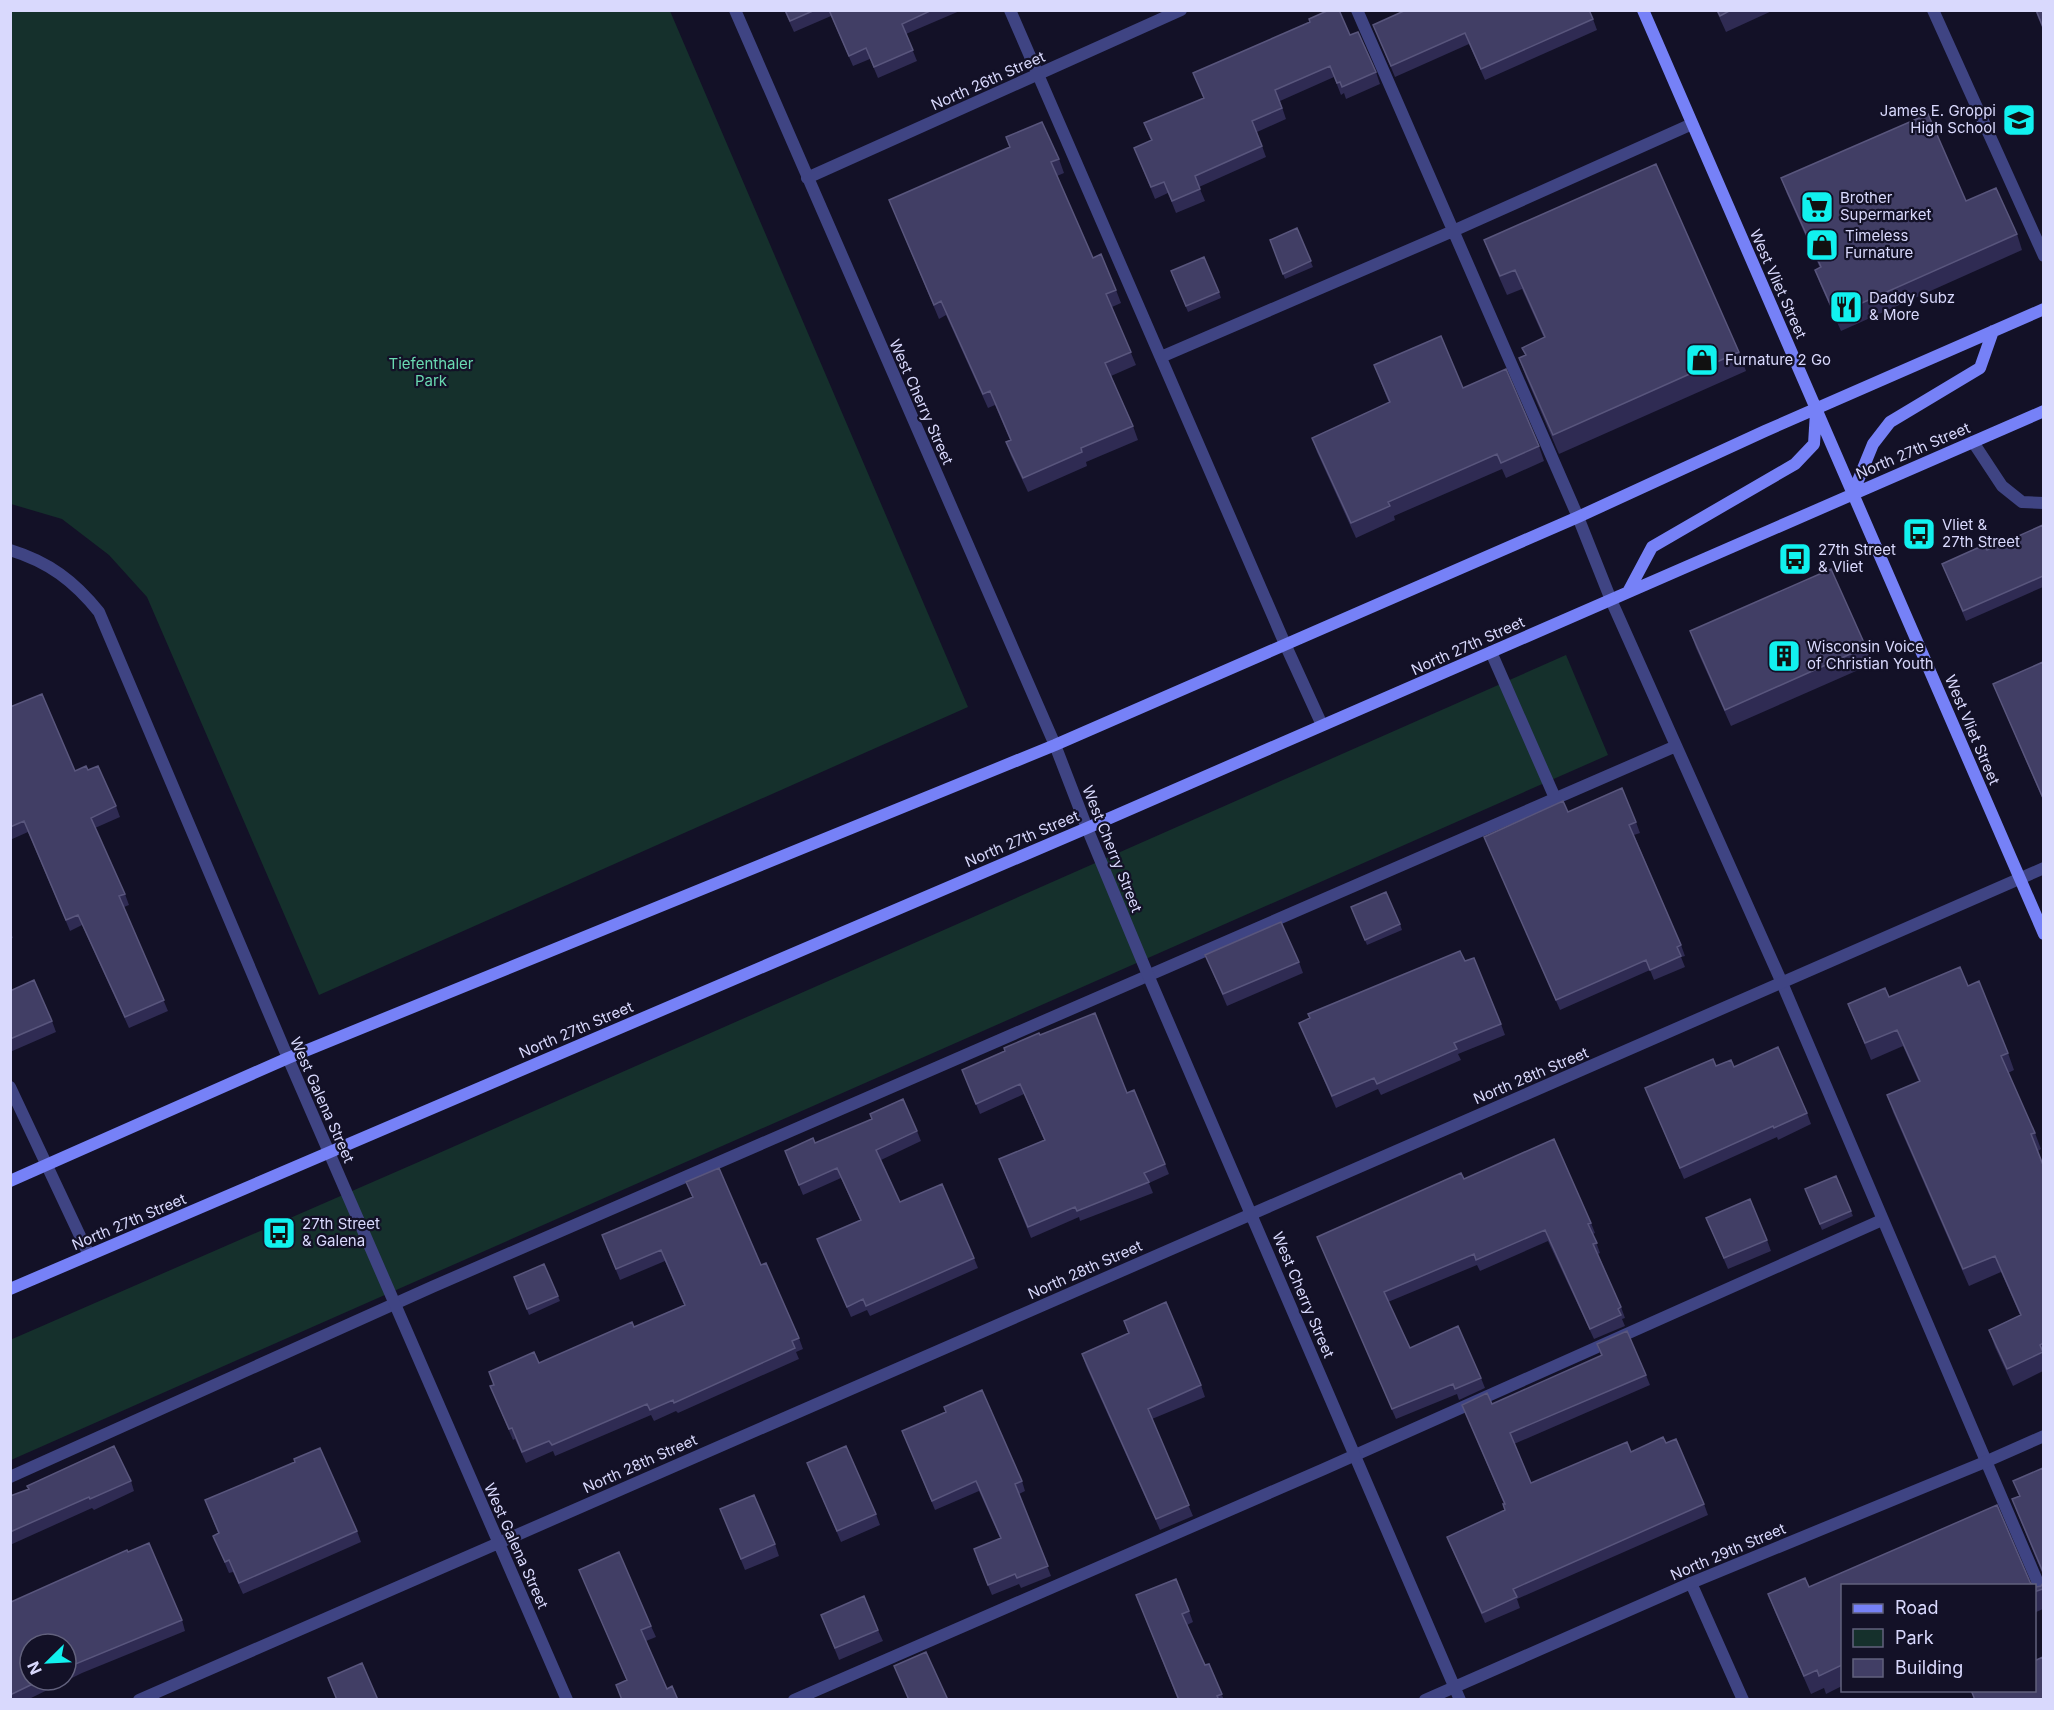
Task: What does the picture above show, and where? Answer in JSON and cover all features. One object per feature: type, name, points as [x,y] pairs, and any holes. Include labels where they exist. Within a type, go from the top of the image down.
[{"type":"main road","name":"West Vliet Street","points":[[1643,10],[2043,934]]},
{"type":"main road","points":[[10,1181],[288,1058],[1055,745],[1578,517],[1816,408],[2043,309]]},
{"type":"main road","points":[[1853,493],[1873,444],[1890,422],[1980,368],[1993,331]]},
{"type":"main road","points":[[1628,592],[1652,547],[1795,464],[1814,444],[1816,408]]},
{"type":"main road","name":"North 27th Street","points":[[10,1289],[1087,828],[2043,411]]},
{"type":"street","name":"West Cherry Street","points":[[735,10],[1055,745],[1148,975],[1460,1700]]},
{"type":"street","points":[[1010,10],[1285,644],[1323,725]]},
{"type":"street","name":"North 26th Street","points":[[807,178],[1181,10]]},
{"type":"street","points":[[1357,10],[1578,517],[1611,600],[1782,983],[2043,1596]]},
{"type":"street","points":[[1933,10],[2043,256]]},
{"type":"street","points":[[1161,357],[1453,231],[1692,124]]},
{"type":"street","points":[[1972,442],[2002,486],[2022,502],[2043,503]]},
{"type":"street","name":"West Galena Street","points":[[10,550],[35,558],[64,576],[84,592],[99,612],[288,1058],[567,1700]]},
{"type":"street","points":[[1491,652],[1555,798]]},
{"type":"street","points":[[10,1477],[395,1304],[1676,746]]},
{"type":"street","name":"North 28th Street","points":[[139,1700],[2043,868]]},
{"type":"street","points":[[10,1087],[90,1255]]},
{"type":"street","points":[[794,1700],[1355,1455],[1882,1221]]},
{"type":"street","name":"North 29th Street","points":[[1425,1700],[1691,1583],[2043,1436]]},
{"type":"street","points":[[1691,1583],[1743,1700]]},
{"type":"green space","name":"Tiefenthaler Park","points":[[11,10],[670,11],[968,707],[319,995],[147,597],[109,555],[62,519],[11,504]]},
{"type":"green space","points":[[1566,655],[1608,755],[11,1460],[10,1340]]},
{"type":"building","points":[[785,10],[815,10],[790,21]]},
{"type":"building","points":[[829,10],[932,10],[902,24],[913,50],[874,67],[866,48],[849,56]]},
{"type":"building","points":[[1329,10],[1339,10],[1350,35],[1358,32],[1376,72],[1342,87],[1340,82],[1337,83],[1330,66],[1275,90],[1282,108],[1252,121],[1262,146],[1195,176],[1200,189],[1172,201],[1164,182],[1151,187],[1134,148],[1152,140],[1144,123],[1204,98],[1193,73],[1310,22],[1309,19]]},
{"type":"building","points":[[1406,10],[1589,10],[1593,19],[1481,69],[1465,33],[1391,66],[1373,25]]},
{"type":"building","points":[[1717,10],[1731,10],[1720,16]]},
{"type":"building","points":[[2036,10],[2043,10],[2043,27]]},
{"type":"building","points":[[1928,114],[1966,201],[1996,188],[2017,234],[1835,315],[1815,270],[1821,267],[1781,178]]},
{"type":"building","points":[[1042,122],[1059,159],[1051,162],[1093,258],[1101,254],[1116,290],[1106,294],[1131,352],[1105,363],[1133,426],[1081,448],[1082,452],[1023,478],[1006,442],[1011,440],[990,391],[983,394],[941,301],[934,305],[889,200],[1010,147],[1006,137]]},
{"type":"building","points":[[1656,164],[1739,352],[1553,435],[1519,358],[1526,355],[1522,348],[1545,337],[1515,270],[1500,276],[1484,240]]},
{"type":"building","points":[[1297,228],[1311,261],[1283,274],[1270,240]]},
{"type":"building","points":[[1204,257],[1219,292],[1186,306],[1171,271]]},
{"type":"building","points":[[1441,336],[1463,388],[1506,369],[1539,446],[1501,463],[1497,454],[1388,502],[1390,506],[1351,523],[1312,438],[1390,402],[1374,365]]},
{"type":"building","points":[[2043,525],[2043,576],[1963,611],[1942,564],[1984,545],[1987,550]]},
{"type":"building","name":"Wisconsin Voice of Christian Youth","points":[[1831,569],[1866,647],[1725,710],[1690,631]]},
{"type":"building","points":[[2043,662],[2043,798],[1993,684]]},
{"type":"building","points":[[42,694],[75,771],[86,766],[88,770],[98,766],[116,806],[91,818],[125,894],[119,896],[164,1000],[125,1017],[78,915],[66,920],[24,821],[10,827],[10,707]]},
{"type":"building","points":[[1622,788],[1636,822],[1629,825],[1681,945],[1677,947],[1681,956],[1650,970],[1646,960],[1556,1000],[1484,837],[1563,801],[1568,812]]},
{"type":"building","points":[[1386,892],[1400,924],[1365,940],[1351,907]]},
{"type":"building","points":[[1281,922],[1299,962],[1223,994],[1205,955]]},
{"type":"building","points":[[1460,951],[1465,961],[1474,958],[1501,1024],[1454,1043],[1457,1049],[1377,1084],[1374,1078],[1332,1096],[1299,1023],[1310,1018],[1308,1014]]},
{"type":"building","points":[[1960,967],[1968,986],[1979,981],[2008,1053],[2001,1056],[2035,1133],[2031,1134],[2043,1165],[2043,1343],[2040,1345],[2043,1352],[2007,1369],[1989,1330],[2021,1315],[1995,1256],[1963,1269],[1887,1095],[1920,1081],[1897,1030],[1865,1043],[1848,1004],[1885,988],[1889,997]]},
{"type":"building","points":[[34,980],[52,1021],[10,1039],[10,991]]},
{"type":"building","points":[[1095,1013],[1127,1093],[1134,1090],[1165,1164],[1144,1173],[1149,1182],[1077,1211],[1075,1207],[1028,1227],[999,1159],[1045,1140],[1020,1084],[976,1104],[962,1070],[1039,1033],[1040,1035]]},
{"type":"building","points":[[1778,1047],[1807,1113],[1680,1168],[1645,1088],[1713,1059],[1716,1066],[1731,1060],[1734,1067]]},
{"type":"building","points":[[903,1099],[917,1131],[876,1150],[900,1202],[942,1184],[974,1258],[866,1306],[863,1299],[847,1307],[817,1239],[861,1220],[837,1168],[799,1185],[785,1151],[813,1138],[815,1143],[872,1119],[870,1114]]},
{"type":"building","points":[[1554,1139],[1591,1223],[1588,1224],[1597,1243],[1593,1244],[1621,1307],[1618,1309],[1621,1315],[1590,1329],[1545,1230],[1476,1260],[1474,1254],[1384,1292],[1410,1348],[1458,1326],[1481,1378],[1455,1389],[1453,1384],[1392,1409],[1317,1237],[1461,1173],[1464,1179]]},
{"type":"building","points":[[719,1168],[761,1265],[766,1263],[799,1338],[792,1341],[795,1348],[674,1403],[673,1400],[650,1410],[647,1404],[552,1445],[549,1441],[522,1452],[490,1386],[494,1385],[489,1372],[534,1352],[539,1363],[632,1322],[634,1327],[685,1305],[661,1250],[616,1269],[602,1235],[693,1197],[686,1182]]},
{"type":"building","points":[[1836,1176],[1851,1211],[1820,1224],[1805,1189]]},
{"type":"building","points":[[1750,1199],[1767,1240],[1724,1258],[1706,1218]]},
{"type":"building","points":[[544,1264],[558,1296],[527,1309],[514,1277]]},
{"type":"building","points":[[1166,1302],[1201,1385],[1148,1409],[1189,1505],[1156,1519],[1082,1354],[1129,1333],[1124,1321]]},
{"type":"building","points":[[1627,1331],[1646,1375],[1510,1433],[1531,1483],[1627,1442],[1631,1452],[1663,1437],[1666,1443],[1676,1439],[1704,1504],[1513,1589],[1517,1597],[1482,1613],[1447,1537],[1505,1510],[1503,1504],[1505,1504],[1462,1405],[1487,1393],[1492,1404],[1600,1356],[1602,1355],[1597,1344]]},
{"type":"building","points":[[982,1390],[1022,1481],[1015,1484],[1048,1566],[1017,1578],[1015,1574],[988,1585],[974,1549],[1001,1538],[976,1481],[932,1501],[902,1431],[946,1412],[944,1407]]},
{"type":"building","points":[[114,1446],[131,1481],[10,1532],[10,1496],[29,1489],[27,1486]]},
{"type":"building","points":[[846,1446],[876,1514],[837,1531],[807,1463]]},
{"type":"building","points":[[320,1448],[357,1531],[239,1583],[229,1560],[225,1562],[213,1536],[219,1533],[205,1500],[295,1462],[294,1459]]},
{"type":"building","points":[[2043,1468],[2043,1572],[2012,1499],[2020,1496],[2013,1481]]},
{"type":"building","points":[[754,1495],[775,1544],[741,1559],[720,1509]]},
{"type":"building","points":[[1997,1505],[2032,1584],[1841,1584],[1841,1665],[1819,1676],[1817,1670],[1804,1676],[1768,1594],[1805,1578],[1809,1587]]},
{"type":"building","points":[[149,1543],[182,1620],[78,1663],[78,1632],[18,1632],[18,1691],[10,1695],[10,1600],[11,1602],[127,1550],[128,1552]]},
{"type":"building","points":[[619,1552],[651,1626],[641,1630],[667,1689],[672,1686],[678,1700],[622,1700],[616,1685],[627,1680],[579,1570]]},
{"type":"building","points":[[1176,1579],[1189,1611],[1182,1614],[1205,1665],[1209,1664],[1222,1694],[1217,1696],[1219,1700],[1179,1700],[1136,1595]]},
{"type":"building","points":[[2043,1583],[2043,1589],[2036,1591],[2036,1587]]},
{"type":"building","points":[[864,1596],[878,1630],[835,1648],[821,1615]]},
{"type":"building","points":[[926,1652],[948,1700],[909,1700],[894,1666]]},
{"type":"building","points":[[2043,1657],[2043,1700],[1975,1700],[1972,1692],[2036,1692],[2036,1660]]},
{"type":"building","points":[[362,1663],[378,1700],[337,1700],[328,1678]]},
{"type":"place","name":"James E. Groppi High School","points":[[2019,120]]},
{"type":"place","name":"Brother Supermarket","points":[[1817,207]]},
{"type":"place","name":"Timeless Furnature","points":[[1822,245]]},
{"type":"place","name":"Daddy Subz & More","points":[[1846,307]]},
{"type":"place","name":"Furnature 2 Go","points":[[1702,360]]},
{"type":"place","name":"Vliet & 27th Street","points":[[1919,534]]},
{"type":"place","name":"27th Street & Vliet","points":[[1795,559]]},
{"type":"place","name":"Wisconsin Voice of Christian Youth","points":[[1784,656]]},
{"type":"place","name":"27th Street & Galena","points":[[279,1233]]}]
